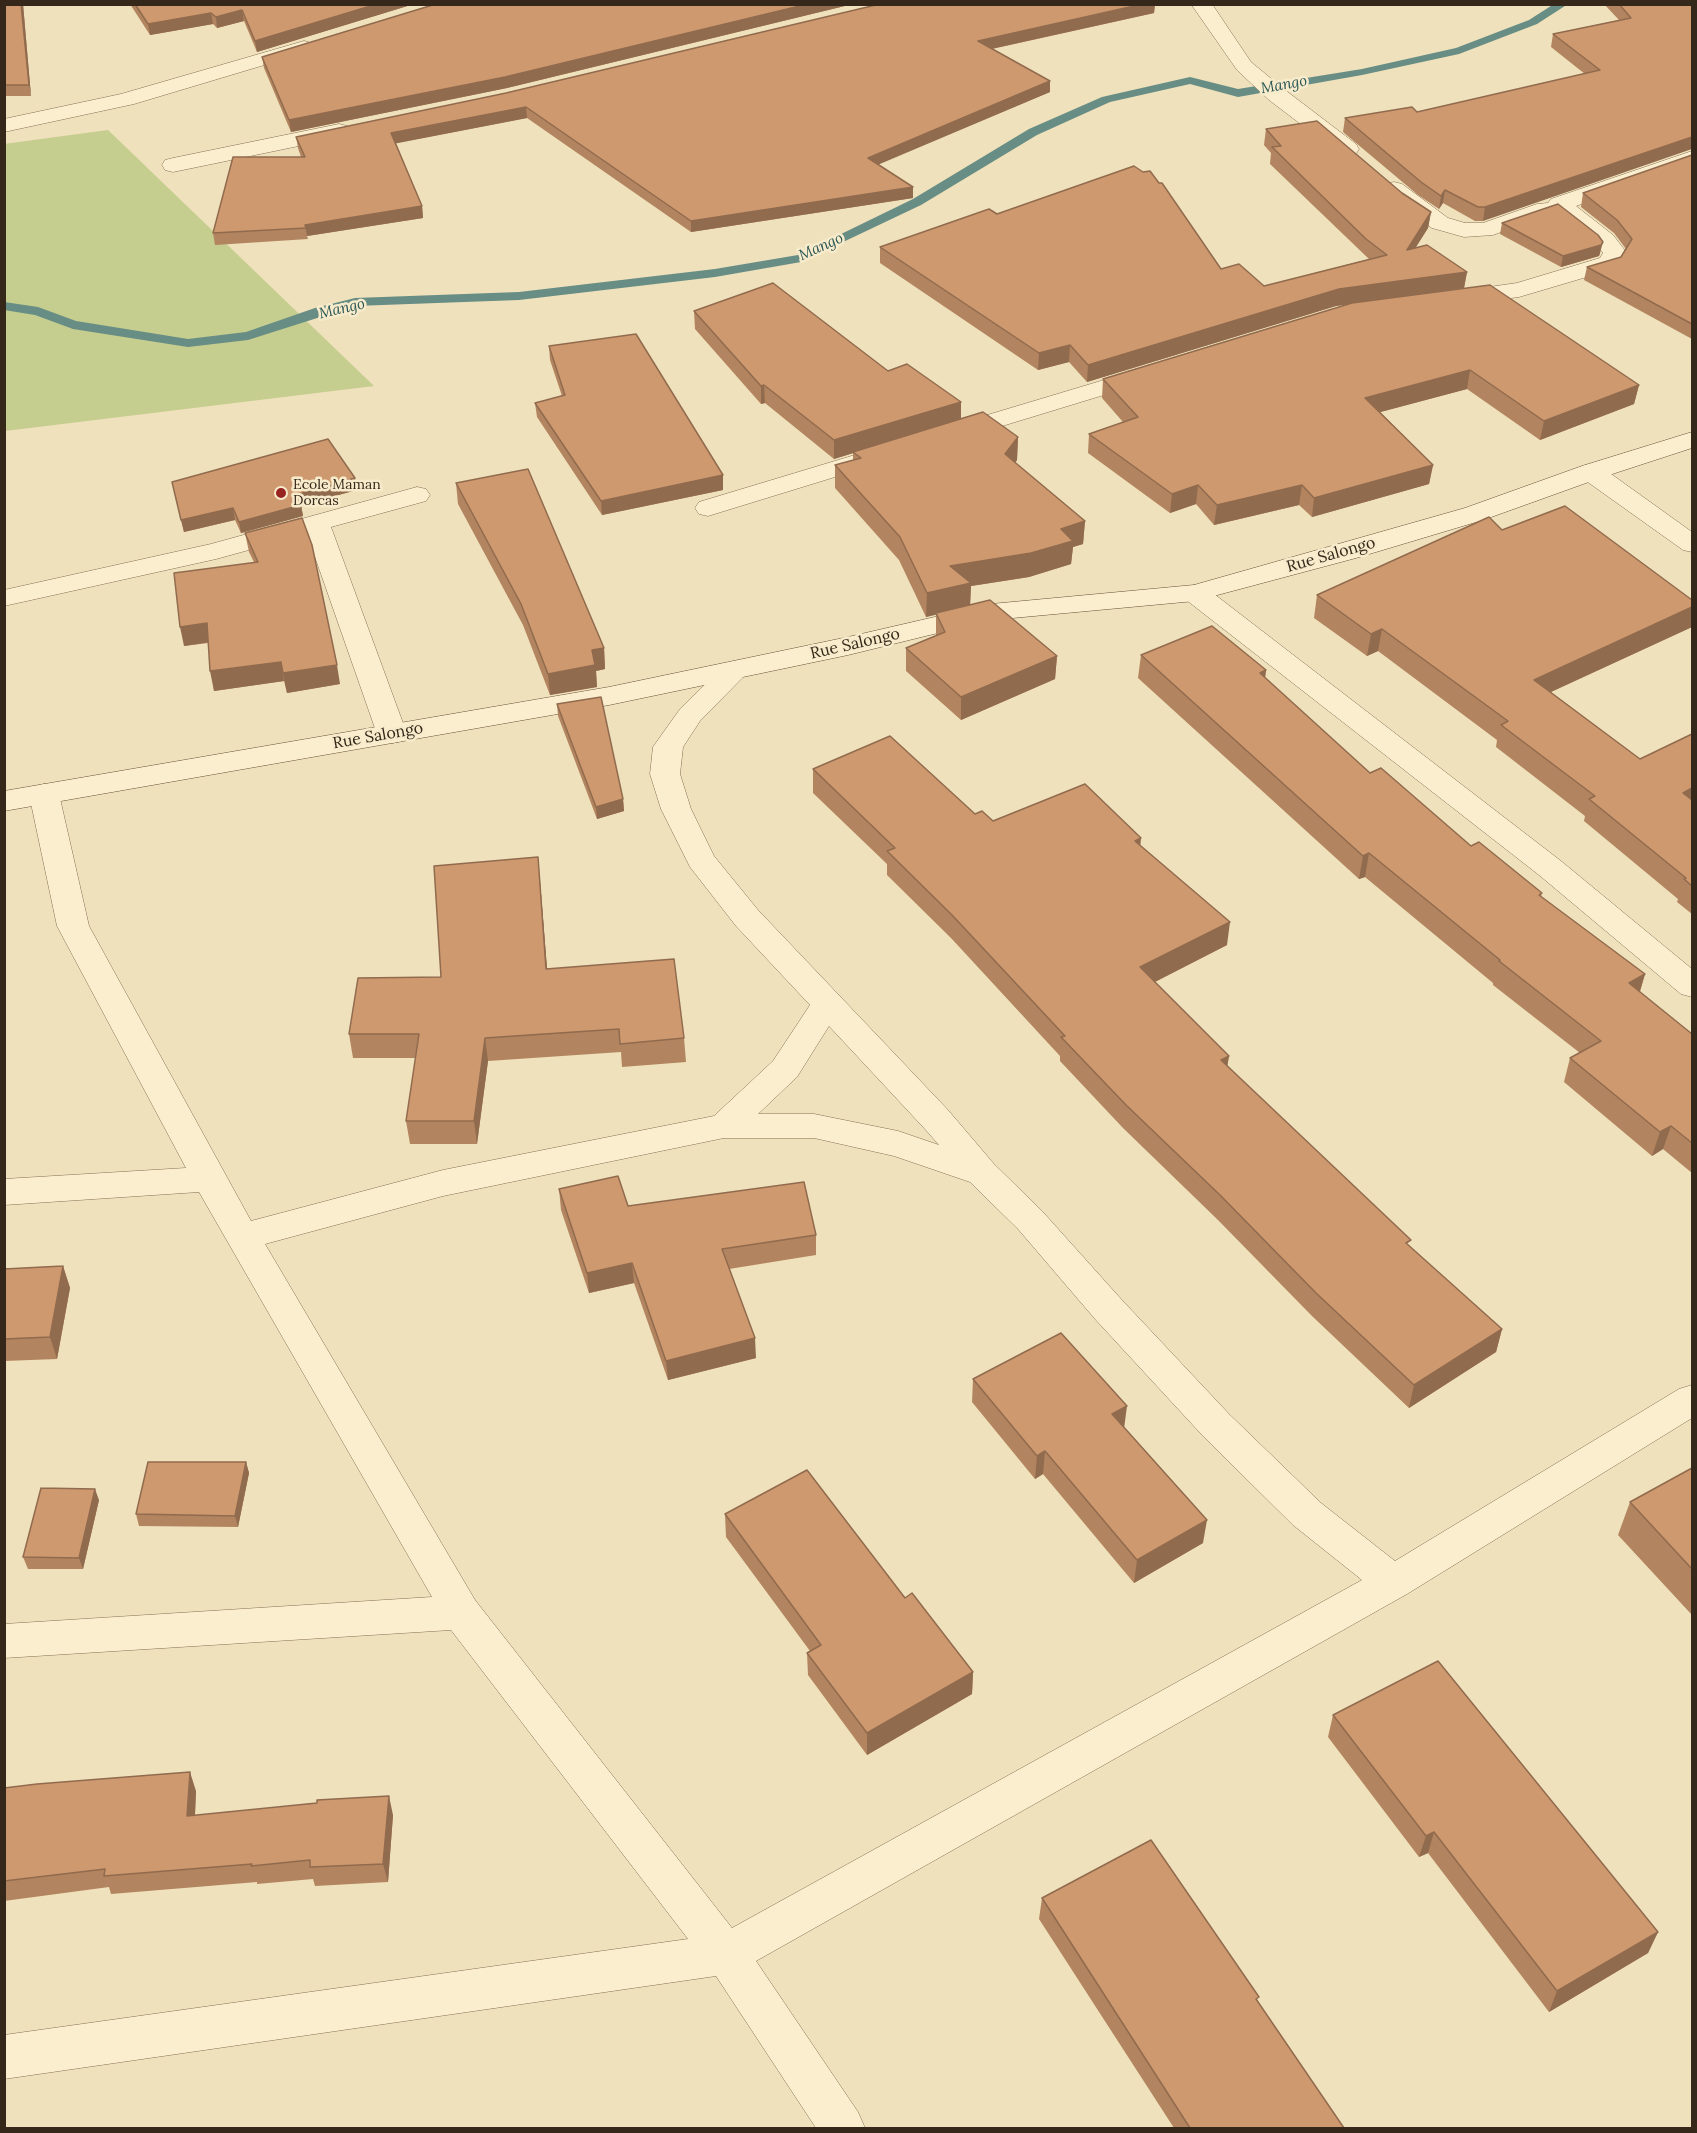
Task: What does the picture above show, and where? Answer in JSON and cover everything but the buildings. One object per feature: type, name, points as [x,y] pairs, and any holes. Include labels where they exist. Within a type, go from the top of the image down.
[{"type":"street","points":[[1201,4],[1244,66],[1277,95],[1310,118],[1409,202],[1440,223],[1464,230],[1485,230],[1692,158]]},
{"type":"street","points":[[4,126],[156,91],[320,42]]},
{"type":"street","points":[[173,165],[357,127]]},
{"type":"street","points":[[1438,301],[1519,290],[1610,263],[1615,253],[1605,240],[1559,204]]},
{"type":"street","points":[[936,439],[1164,369]]},
{"type":"street","name":"Rue Salongo","points":[[4,801],[609,696],[735,671],[991,612],[1195,593],[1474,514],[1591,472],[1692,440]]},
{"type":"street","points":[[708,508],[902,449]]},
{"type":"street","points":[[1591,472],[1692,544]]},
{"type":"street","points":[[4,598],[164,564],[417,495]]},
{"type":"street","points":[[316,523],[392,734]]},
{"type":"street","points":[[1195,593],[1550,868],[1692,986]]},
{"type":"street","points":[[735,671],[690,715],[668,747],[665,774],[676,809],[701,861],[747,918],[826,1005],[936,1119],[982,1173],[1030,1220],[1108,1309],[1216,1425],[1307,1514],[1393,1582]]},
{"type":"street","points":[[44,794],[73,926],[209,1179],[461,1612],[726,1954],[842,2128]]},
{"type":"street","points":[[724,1126],[785,1069],[826,1005]]},
{"type":"street","points":[[244,1236],[443,1183],[724,1126],[814,1126],[898,1144],[982,1173]]},
{"type":"street","points":[[4,1192],[209,1179]]},
{"type":"street","points":[[4,2057],[726,1954],[1393,1582],[1692,1400]]},
{"type":"street","points":[[4,1641],[461,1612]]},
{"type":"green space","points":[[108,130],[374,386],[5,431],[4,144]]},
{"type":"waterway","name":"Mango","points":[[4,306],[38,311],[73,325],[188,343],[248,336],[320,311],[355,302],[519,296],[715,273],[801,258],[917,202],[1033,132],[1106,99],[1190,80],[1238,93],[1362,72],[1459,51],[1533,22],[1563,4]]},
{"type":"place","name":"Ecole Maman Dorcas","points":[[281,493]]}]
